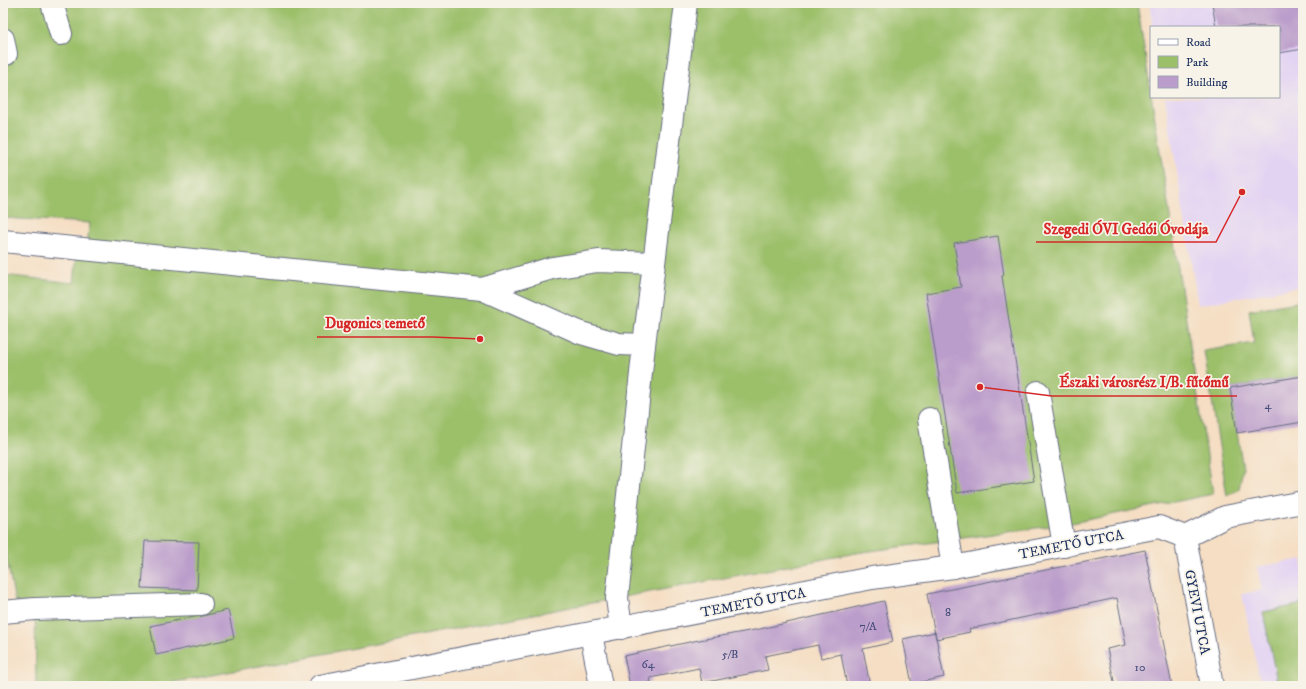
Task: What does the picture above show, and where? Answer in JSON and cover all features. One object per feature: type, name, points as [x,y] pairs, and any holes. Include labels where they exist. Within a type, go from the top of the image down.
[{"type":"street","points":[[52,3],[61,34]]},
{"type":"street","points":[[621,628],[617,598],[644,345],[686,3]]},
{"type":"street","points":[[3,241],[482,289],[581,333],[619,344],[644,345]]},
{"type":"street","points":[[482,289],[552,268],[598,261],[654,264]]},
{"type":"street","points":[[1038,392],[1064,546]]},
{"type":"street","points":[[929,419],[953,567]]},
{"type":"street","points":[[1184,537],[1225,518],[1251,511],[1303,502]]},
{"type":"street","name":"TEMETŐ UTCA","points":[[320,686],[872,578],[953,567],[1159,527],[1184,537]]},
{"type":"street","name":"GYEVI UTCA","points":[[1184,537],[1212,686]]},
{"type":"street","points":[[3,612],[35,609],[202,604]]},
{"type":"street","points":[[591,634],[601,686]]},
{"type":"shaded area","points":[[1149,3],[1303,3],[1303,286],[1198,305],[1165,98],[1280,98],[1280,26],[1153,26]]},
{"type":"shaded area","points":[[1303,559],[1303,686],[1261,686],[1242,594],[1262,590],[1257,567]]},
{"type":"green space","points":[[3,3],[1137,3],[1150,87],[1150,98],[1152,98],[1213,494],[1072,523],[856,553],[154,686],[36,686],[35,604],[15,602],[3,539],[3,275],[74,283],[77,255],[86,250],[90,223],[3,218]]},
{"type":"green space","points":[[1303,301],[1303,376],[1230,388],[1243,469],[1239,489],[1227,496],[1204,351],[1254,343],[1249,310]]},
{"type":"green space","points":[[1303,604],[1303,686],[1278,686],[1263,612]]},
{"type":"building","points":[[1212,3],[1303,3],[1303,49],[1280,53],[1280,26],[1216,26]]},
{"type":"building","points":[[998,236],[1004,275],[1002,276],[1034,481],[957,493],[926,293],[961,287],[954,243]]},
{"type":"building","points":[[1303,376],[1303,422],[1237,433],[1230,388]]},
{"type":"building","points":[[145,541],[199,542],[197,590],[142,588]]},
{"type":"building","points":[[1145,550],[1172,686],[1115,686],[1107,649],[1126,645],[1117,598],[969,629],[970,632],[936,639],[927,594]]},
{"type":"building","points":[[884,601],[893,642],[863,649],[870,686],[847,686],[841,654],[821,658],[818,645],[765,656],[768,670],[702,683],[699,668],[650,678],[651,682],[630,686],[624,656],[760,629]]},
{"type":"building","points":[[228,610],[234,638],[156,655],[150,626]]},
{"type":"building","points":[[935,632],[944,677],[912,684],[903,639]]},
{"type":"place","name":"Szegedi ÓVI Gedói Óvodája","points":[[1242,192]]},
{"type":"place","name":"Dugonics temető","points":[[480,339]]},
{"type":"place","name":"Északi városrész I/B. fűtőmű","points":[[980,387]]}]
